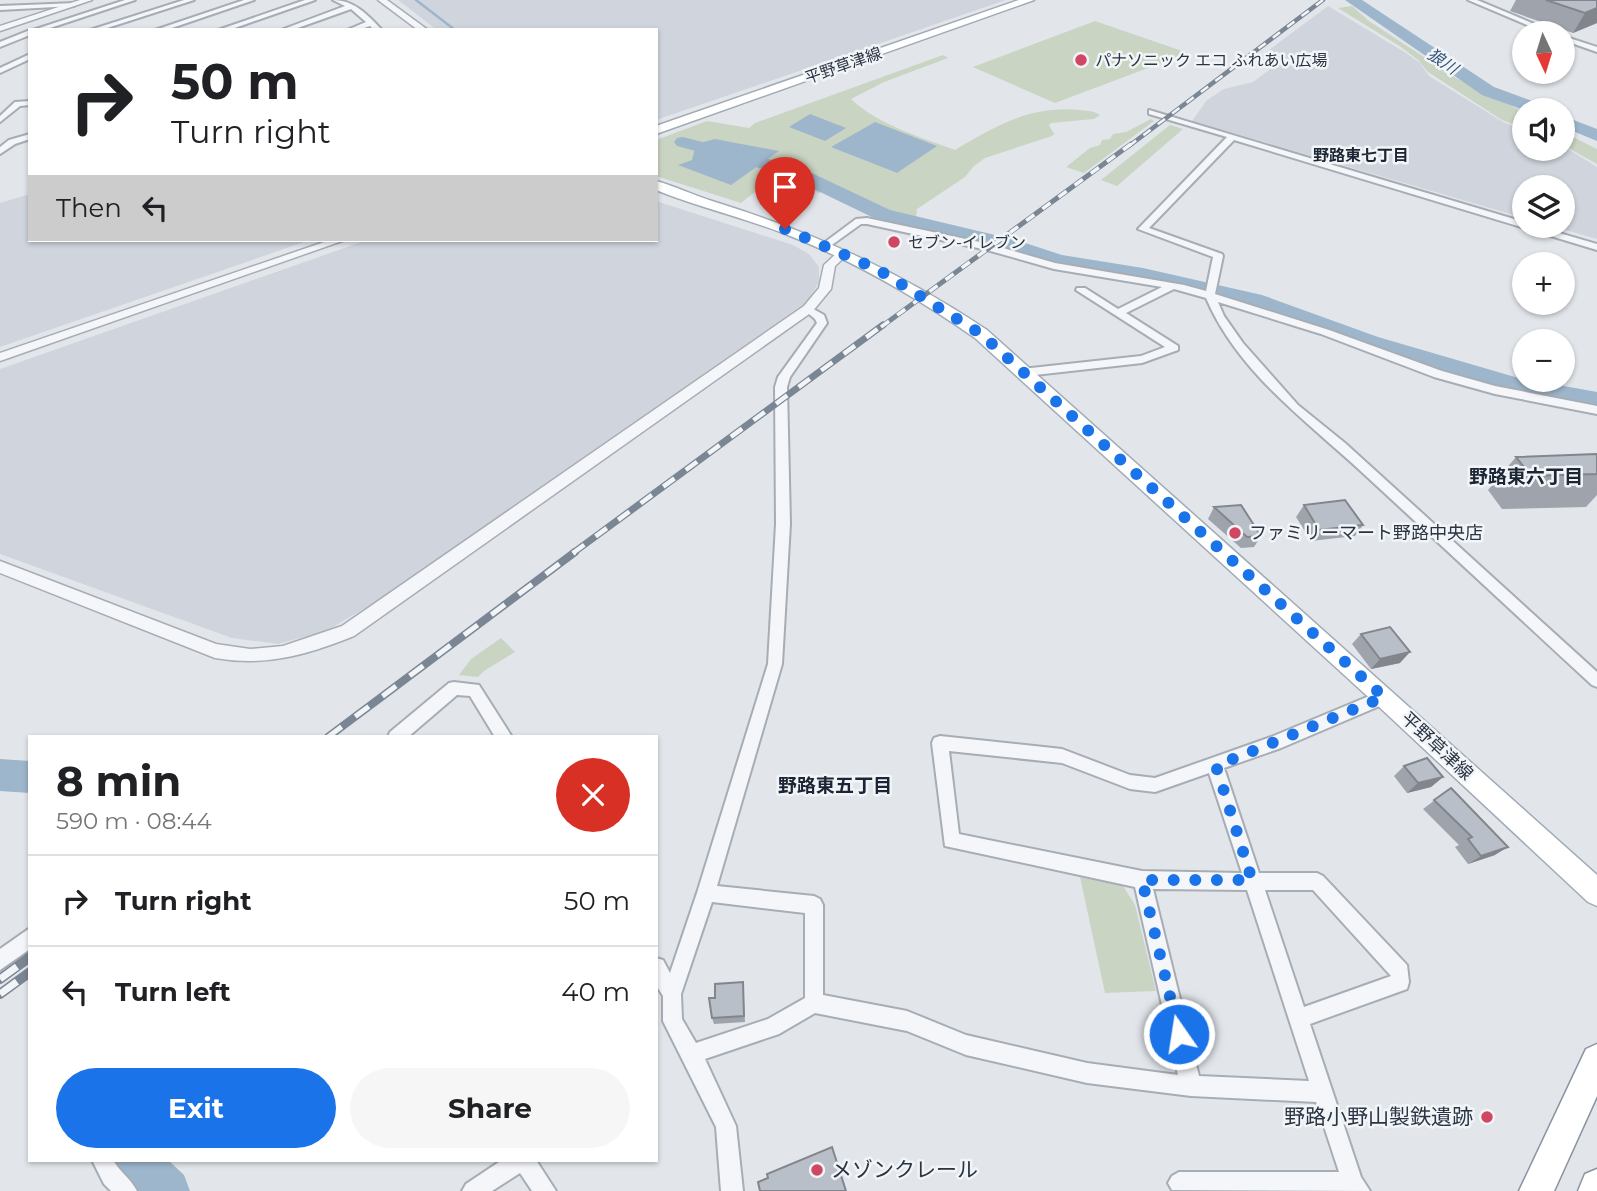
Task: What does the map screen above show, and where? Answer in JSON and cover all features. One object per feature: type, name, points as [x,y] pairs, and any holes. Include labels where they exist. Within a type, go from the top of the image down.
[{"type":"highway","points":[[1536,1191],[1597,1060]]},
{"type":"highway","points":[[1595,1191],[1597,1185]]},
{"type":"main road","name":"平野草津線","points":[[658,129],[1029,0]]},
{"type":"main road","name":"平野草津線","points":[[658,186],[685,198],[785,229],[834,249],[900,282],[955,315],[1026,372],[1597,893]]},
{"type":"street","points":[[0,29],[88,0]]},
{"type":"street","points":[[100,28],[191,0]]},
{"type":"street","points":[[42,28],[124,1],[172,28],[251,0]]},
{"type":"street","points":[[227,28],[312,0]]},
{"type":"street","points":[[337,0],[352,6],[376,28]]},
{"type":"street","points":[[382,0],[421,28]]},
{"type":"street","points":[[1471,0],[1523,21]]},
{"type":"street","points":[[0,8],[74,4]]},
{"type":"street","points":[[290,28],[352,6]]},
{"type":"street","points":[[13,8],[16,15],[14,23]]},
{"type":"street","points":[[356,28],[370,23]]},
{"type":"street","points":[[0,44],[28,33]]},
{"type":"street","points":[[1575,42],[1597,50]]},
{"type":"street","points":[[0,71],[28,57]]},
{"type":"street","points":[[0,120],[18,104],[28,103]]},
{"type":"street","points":[[1152,113],[1512,221]]},
{"type":"street","points":[[0,151],[12,142],[28,137]]},
{"type":"street","points":[[1231,138],[1143,229],[1219,256],[1212,291],[1219,316],[1239,345],[1294,408],[1342,446],[1597,681]]},
{"type":"street","points":[[0,567],[215,651],[238,657],[283,655],[307,648],[348,631],[808,309],[825,289],[834,249],[859,221],[989,247],[1054,266],[1212,291],[1438,374],[1495,390],[1597,410]]},
{"type":"street","points":[[1568,238],[1597,247]]},
{"type":"street","points":[[0,357],[334,242]]},
{"type":"street","points":[[1118,313],[1173,286]]},
{"type":"street","points":[[1026,372],[1142,359],[1174,348],[1081,290]]},
{"type":"street","points":[[732,1191],[726,1126],[673,1021],[673,994],[775,664],[783,524],[781,387],[783,377],[821,323],[820,317],[808,309]]},
{"type":"street","points":[[398,735],[454,688],[474,690],[503,735]]},
{"type":"street","points":[[1297,1019],[1400,982],[1400,972],[1317,882],[1142,880],[951,840],[940,743],[1062,756],[1130,782],[1155,785],[1216,766],[1384,697]]},
{"type":"street","points":[[1179,1183],[1356,1187],[1297,1019],[1216,766]]},
{"type":"street","points":[[1142,880],[1191,1086]]},
{"type":"street","points":[[706,893],[814,905],[814,1003]]},
{"type":"street","points":[[1,957],[28,938]]},
{"type":"street","points":[[658,970],[673,994]]},
{"type":"street","points":[[692,1054],[772,1027],[814,1003],[907,1021],[966,1045],[1087,1073],[1191,1086],[1323,1092]]},
{"type":"street","points":[[103,1162],[111,1177],[126,1191]]},
{"type":"street","points":[[473,1191],[519,1162]]},
{"type":"street","points":[[523,1162],[545,1191]]},
{"type":"shaded area","points":[[398,0],[1006,0],[658,119],[658,28],[434,28]]},
{"type":"shaded area","points":[[1328,6],[1406,53],[1420,63],[1429,76],[1512,125],[1512,161],[1575,161],[1575,153],[1597,167],[1597,239],[1575,233],[1575,175],[1512,175],[1512,214],[1192,121],[1207,100],[1224,89],[1253,82],[1279,63],[1261,56]]},
{"type":"shaded area","points":[[28,195],[28,242],[304,242],[0,347],[0,203]]},
{"type":"shaded area","points":[[658,202],[793,245],[809,254],[819,267],[819,282],[808,301],[420,576],[326,631],[278,644],[232,638],[0,554],[0,369],[361,242],[658,242]]},
{"type":"green space","points":[[1352,6],[1369,21],[1456,78],[1512,106],[1512,124],[1502,120],[1428,72],[1401,47],[1338,8]]},
{"type":"green space","name":"パナソニック エコ ふれあい広場","points":[[1095,21],[1188,53],[1055,103],[973,67]]},
{"type":"green space","points":[[943,55],[948,58],[884,82],[851,99],[887,123],[955,150],[999,125],[1029,114],[1062,109],[1090,111],[1100,115],[1094,119],[1051,123],[1049,125],[1054,134],[1052,136],[985,158],[965,177],[917,209],[916,217],[897,217],[828,188],[819,193],[789,177],[791,173],[781,171],[741,203],[658,177],[658,139],[707,121],[749,128],[755,123]],"holes":[[[936,146],[897,173],[832,147]]]},
{"type":"green space","points":[[1151,119],[1154,121],[1084,173],[1066,167],[1090,148],[1100,145],[1102,140],[1110,139],[1113,134],[1126,132]]},
{"type":"green space","points":[[1170,125],[1183,129],[1117,186],[1101,180]]},
{"type":"green space","points":[[1575,138],[1597,149],[1597,164],[1575,152]]},
{"type":"green space","points":[[501,638],[515,652],[478,677],[459,675],[471,659]]},
{"type":"green space","points":[[1080,877],[1123,886],[1135,905],[1156,991],[1105,993]]},
{"type":"water","points":[[810,114],[846,128],[825,141],[789,127]]},
{"type":"water","points":[[875,122],[937,146],[897,173],[831,147]]},
{"type":"water","points":[[715,139],[779,151],[731,185],[678,165],[692,160],[696,144]]},
{"type":"building","points":[[1546,0],[1597,0],[1597,8],[1585,13]]},
{"type":"building","points":[[1597,454],[1597,474],[1531,476],[1516,457]]},
{"type":"building","points":[[1345,500],[1363,525],[1319,530],[1304,505]]},
{"type":"building","points":[[1241,505],[1261,536],[1247,537],[1214,507]]},
{"type":"building","points":[[1390,627],[1410,652],[1380,659],[1361,634]]},
{"type":"building","points":[[1427,758],[1443,777],[1418,783],[1404,766]]},
{"type":"building","points":[[1451,788],[1508,847],[1481,856],[1468,839],[1472,837],[1434,800]]},
{"type":"building","points":[[743,982],[744,1016],[712,1018],[709,998],[715,998],[715,984]]},
{"type":"building","name":"メゾンクレール","points":[[832,1147],[846,1191],[760,1191],[758,1182],[768,1178],[767,1174]]},
{"type":"waterway","points":[[416,0],[452,28]]},
{"type":"waterway","name":"狼川","points":[[1352,0],[1488,91],[1512,100]]},
{"type":"waterway","name":"狼川","points":[[1575,126],[1597,136]]},
{"type":"waterway","points":[[683,142],[792,171],[883,215],[1009,244],[1058,261],[1143,274],[1254,300],[1370,342],[1513,385],[1597,400]]},
{"type":"waterway","points":[[0,775],[28,777]]},
{"type":"waterway","points":[[138,1162],[168,1191]]},
{"type":"railway","points":[[1129,146],[1323,0]]},
{"type":"railway","points":[[881,327],[1131,144]]},
{"type":"railway","points":[[573,553],[883,325]]},
{"type":"railway","points":[[331,735],[575,552]]},
{"type":"railway","points":[[0,979],[28,958]]},
{"type":"railway","points":[[0,994],[28,973]]},
{"type":"place","name":"パナソニック エコ ふれあい広場","points":[[1081,60]]},
{"type":"place","name":"セブン-イレブン","points":[[894,242]]},
{"type":"place","name":"ファミリーマート野路中央店","points":[[1235,533]]},
{"type":"place","name":"野路小野山製鉄遺跡","points":[[1487,1117]]},
{"type":"place","name":"メゾンクレール","points":[[817,1170]]},
{"type":"district","name":"野路東七丁目","points":[[1361,155]]},
{"type":"district","name":"野路東六丁目","points":[[1526,476]]},
{"type":"district","name":"野路東五丁目","points":[[835,785]]},
{"type":"route","points":[[785,229],[877,269],[955,315],[981,334],[1384,697],[1216,766],[1252,880],[1142,880],[1179,1034]]}]
